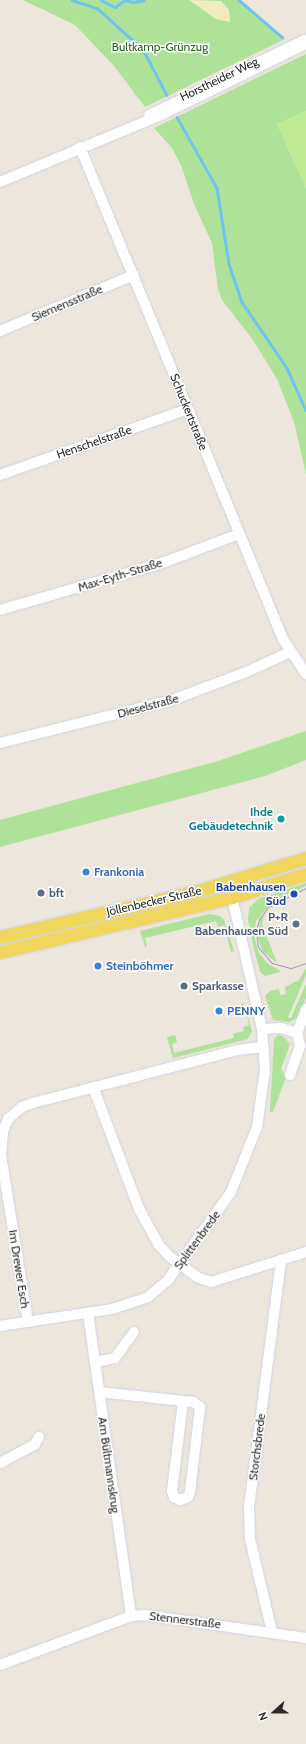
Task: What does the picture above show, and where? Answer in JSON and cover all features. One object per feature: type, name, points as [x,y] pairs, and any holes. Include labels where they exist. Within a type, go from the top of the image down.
[{"type":"main road","name":"Jöllenbecker Straße","points":[[0,937],[229,882],[306,858]]},
{"type":"main road","name":"Jöllenbecker Straße","points":[[0,952],[232,897],[306,874]]},
{"type":"main road","name":"Splittenbrede","points":[[229,882],[232,897]]},
{"type":"street","name":"Horstheider Weg","points":[[135,124],[160,108],[306,39]]},
{"type":"street","name":"Horstheider Weg","points":[[0,182],[135,124],[163,114],[306,44]]},
{"type":"street","name":"Schuckertstraße","points":[[80,147],[134,275],[239,534],[290,652],[306,674]]},
{"type":"street","name":"Siemensstraße","points":[[0,331],[134,275]]},
{"type":"street","name":"Henschelstraße","points":[[0,475],[188,409]]},
{"type":"street","name":"Max-Eyth-Straße","points":[[0,610],[162,563],[239,534]]},
{"type":"street","name":"Dieselstraße","points":[[0,742],[172,700],[220,683],[290,652]]},
{"type":"street","name":"Splittenbrede","points":[[0,1326],[127,1306],[143,1300],[156,1292],[180,1264],[218,1212],[246,1159],[257,1127],[262,1099],[264,1047],[262,1030],[232,897]]},
{"type":"street","points":[[290,1075],[300,1046],[297,1033],[306,1009]]},
{"type":"street","points":[[262,1030],[281,1028],[297,1033]]},
{"type":"street","name":"Im Drewer Esch","points":[[28,1322],[1,1155],[3,1131],[8,1119],[22,1107],[238,1050],[264,1047]]},
{"type":"street","points":[[94,1087],[139,1209],[159,1245],[180,1264],[197,1277],[211,1282],[306,1252]]},
{"type":"street","name":"Storchsbrede","points":[[272,1632],[250,1539],[249,1507],[281,1260]]},
{"type":"street","name":"Am Bültmannskrug","points":[[88,1313],[131,1616]]},
{"type":"street","points":[[95,1362],[115,1358],[134,1332]]},
{"type":"street","points":[[99,1392],[183,1402],[197,1404],[201,1412],[190,1492],[188,1497],[180,1500],[174,1497],[172,1491],[183,1402]]},
{"type":"street","points":[[0,1463],[25,1451],[35,1444],[39,1437]]},
{"type":"street","name":"Stennerstraße","points":[[0,1665],[131,1616],[162,1616],[306,1638]]},
{"type":"green space","name":"Bultkamp-Grünzug","points":[[23,0],[241,0],[285,39],[145,107],[114,66],[75,25]]},
{"type":"green space","points":[[306,54],[306,111],[277,124],[306,188],[306,475],[295,425],[277,379],[253,340],[222,300],[218,289],[212,243],[194,204],[181,165],[172,148],[154,128]]},
{"type":"green space","points":[[306,111],[306,188],[277,124]]},
{"type":"green space","points":[[306,731],[306,760],[265,776],[0,847],[0,820],[218,761]]},
{"type":"green space","points":[[306,883],[306,886],[271,903],[256,921],[254,936],[259,953],[268,964],[280,972],[265,976],[260,972],[254,949],[248,920],[249,908],[258,899]]},
{"type":"green space","points":[[274,905],[264,916],[262,925],[277,963],[263,952],[258,939],[260,919]]},
{"type":"green space","points":[[209,914],[220,916],[224,920],[234,951],[231,952],[224,925],[218,927],[216,921],[145,938],[147,946],[145,947],[140,931]]},
{"type":"green space","points":[[306,968],[306,975],[288,1017],[291,1018],[306,984],[306,998],[297,1018],[289,1022],[273,1020],[265,996],[270,991],[279,989],[280,995],[286,994],[285,987],[299,980]]},
{"type":"green space","points":[[244,1003],[245,1006],[238,1006]]},
{"type":"green space","points":[[245,1008],[252,1031],[248,1039],[173,1058],[167,1037],[175,1035],[177,1042],[172,1044],[174,1053],[234,1038],[233,1034],[244,1031],[243,1027],[249,1025]]},
{"type":"green space","points":[[278,1035],[283,1036],[290,1044],[281,1069],[286,1077],[273,1112],[270,1112],[274,1039]]},
{"type":"sand","points":[[189,0],[221,1],[229,10],[230,22],[216,19]]},
{"type":"waterway","points":[[72,0],[97,8],[137,44],[146,55],[167,95]]},
{"type":"waterway","points":[[101,0],[115,7],[125,0]]},
{"type":"waterway","points":[[125,0],[133,2],[144,0]]},
{"type":"waterway","points":[[239,0],[282,37]]},
{"type":"waterway","points":[[177,117],[217,188],[229,264],[242,302],[287,368],[306,410]]},
{"type":"tram line","points":[[306,888],[268,907],[259,919],[256,931],[258,947],[272,963],[291,968],[306,963]]},
{"type":"place","name":"Ihde Gebäudetechnik","points":[[281,819]]},
{"type":"place","name":"Frankonia","points":[[86,872]]},
{"type":"place","name":"bft","points":[[41,893]]},
{"type":"place","name":"Babenhausen Süd","points":[[294,894]]},
{"type":"place","name":"P+R Babenhausen Süd","points":[[296,924]]},
{"type":"place","name":"Steinböhmer","points":[[98,966]]},
{"type":"place","name":"Sparkasse","points":[[184,986]]},
{"type":"place","name":"PENNY","points":[[219,1011]]}]
